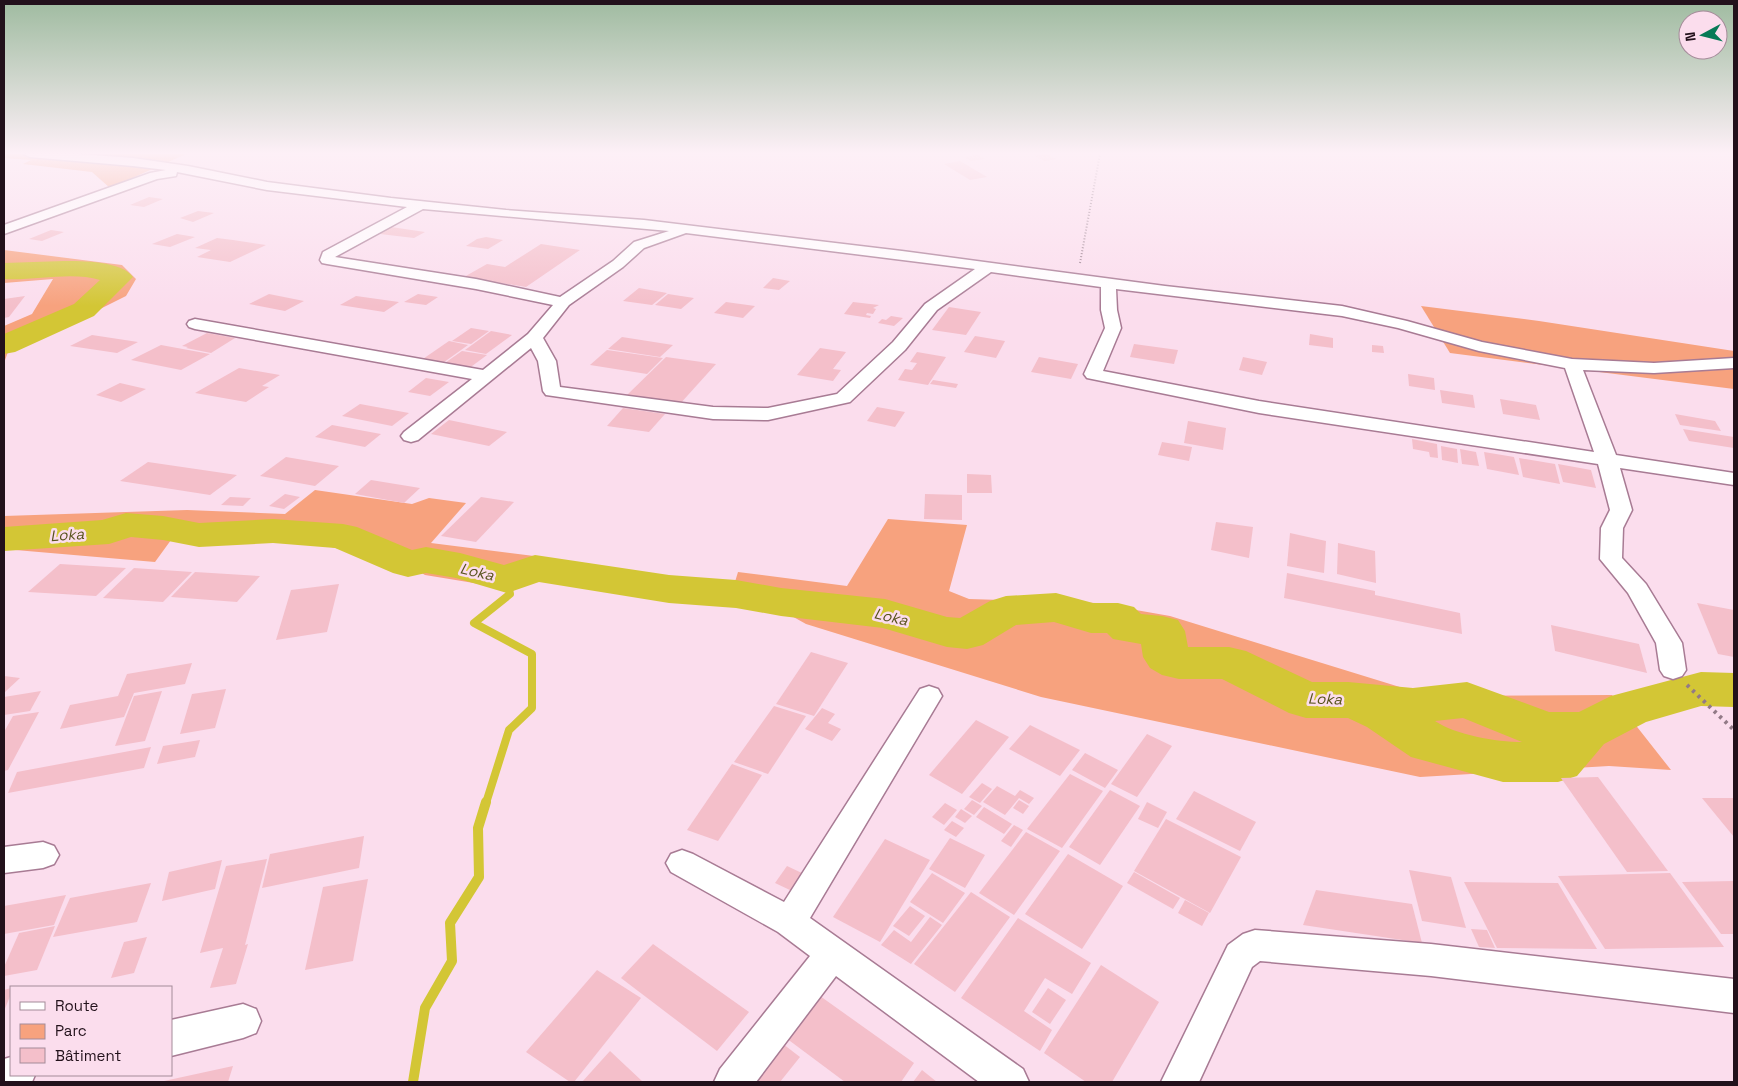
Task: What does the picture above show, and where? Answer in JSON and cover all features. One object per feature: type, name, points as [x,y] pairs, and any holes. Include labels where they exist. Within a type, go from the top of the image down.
[{"type":"street","points":[[4,230],[74,205]]},
{"type":"street","points":[[563,302],[476,284],[326,260],[328,255],[421,205],[506,214],[644,224],[1351,313],[1402,324],[1488,348],[1572,364],[1654,368],[1734,364]]},
{"type":"street","points":[[411,436],[534,338],[563,302],[618,264],[638,245],[688,230]]},
{"type":"street","points":[[534,338],[548,361],[552,391],[713,413],[768,414],[843,398],[899,346],[932,307],[988,267]]},
{"type":"street","points":[[1108,283],[1109,310],[1113,328],[1094,374],[1259,407],[1607,458],[1734,480]]},
{"type":"street","points":[[195,324],[486,376]]},
{"type":"street","points":[[1572,364],[1607,458],[1621,510],[1612,528],[1611,559],[1638,589],[1669,643],[1673,670]]},
{"type":"street","points":[[790,922],[929,696]]},
{"type":"street","points":[[4,860],[42,855]]},
{"type":"street","points":[[682,863],[790,922],[1010,1082]]},
{"type":"street","points":[[1180,1082],[1240,956],[1255,945],[1431,960],[1734,996]]},
{"type":"street","points":[[733,1082],[833,953]]},
{"type":"street","points":[[172,1038],[243,1021]]},
{"type":"path","points":[[1082,279],[1080,261],[1091,205]]},
{"type":"path","points":[[1673,670],[1734,730]]},
{"type":"green space","points":[[4,250],[122,265],[136,279],[126,296],[90,314],[36,334],[9,349],[4,363],[4,326],[32,314],[53,279],[4,283]]},
{"type":"green space","points":[[1421,306],[1539,321],[1734,351],[1734,389],[1450,353]]},
{"type":"green space","points":[[315,490],[412,504],[429,498],[466,503],[431,543],[542,557],[522,587],[486,585],[425,575],[388,553],[344,550],[277,534],[171,540],[155,562],[4,549],[4,516],[187,510],[285,514]]},
{"type":"green space","points":[[888,519],[967,525],[949,591],[969,599],[1096,603],[1170,616],[1429,696],[1612,695],[1671,770],[1609,766],[1420,777],[1041,697],[806,624],[763,600],[731,595],[738,572],[847,586]]},
{"type":"building","points":[[131,205],[150,205],[144,207]]},
{"type":"building","points":[[198,211],[214,213],[193,222],[180,218]]},
{"type":"building","points":[[391,227],[425,232],[414,238],[380,234]]},
{"type":"building","points":[[51,230],[64,232],[42,241],[29,239]]},
{"type":"building","points":[[177,234],[195,237],[170,247],[152,244]]},
{"type":"building","points":[[486,237],[503,240],[488,249],[466,246],[477,239]]},
{"type":"building","points":[[217,238],[266,245],[230,262],[197,257],[211,250],[195,248]]},
{"type":"building","points":[[541,244],[580,250],[526,287],[464,277],[487,264],[505,267]]},
{"type":"building","points":[[773,278],[790,281],[779,290],[763,288]]},
{"type":"building","points":[[639,288],[667,293],[652,305],[623,301]]},
{"type":"building","points":[[269,294],[304,301],[285,311],[249,304]]},
{"type":"building","points":[[418,294],[438,297],[426,305],[404,302]]},
{"type":"building","points":[[668,294],[694,298],[681,309],[655,305]]},
{"type":"building","points":[[25,296],[9,317],[4,318],[4,299]]},
{"type":"building","points":[[356,296],[399,302],[384,312],[340,305]]},
{"type":"building","points":[[726,302],[755,306],[743,318],[714,313]]},
{"type":"building","points":[[853,302],[879,305],[873,308],[876,309],[873,314],[867,313],[866,315],[871,316],[870,318],[844,314]]},
{"type":"building","points":[[949,307],[981,312],[966,335],[932,330]]},
{"type":"building","points":[[891,316],[903,318],[894,326],[878,323],[882,319],[886,320]]},
{"type":"building","points":[[471,328],[489,331],[471,344],[452,341]]},
{"type":"building","points":[[491,331],[512,335],[486,354],[465,350]]},
{"type":"building","points":[[207,333],[235,338],[211,353],[182,346]]},
{"type":"building","points":[[1310,334],[1333,338],[1333,348],[1309,345]]},
{"type":"building","points":[[92,335],[138,342],[117,353],[70,346]]},
{"type":"building","points":[[975,336],[1005,341],[996,358],[964,352]]},
{"type":"building","points":[[622,337],[673,345],[660,357],[608,349]]},
{"type":"building","points":[[449,341],[468,345],[440,365],[420,361]]},
{"type":"building","points":[[1134,344],[1178,350],[1174,364],[1130,357]]},
{"type":"building","points":[[161,345],[210,354],[181,370],[131,360]]},
{"type":"building","points":[[1372,345],[1383,346],[1384,353],[1372,352]]},
{"type":"building","points":[[820,348],[846,352],[833,369],[841,370],[833,381],[797,375]]},
{"type":"building","points":[[607,350],[663,358],[647,374],[590,365]]},
{"type":"building","points":[[462,351],[487,355],[468,369],[442,365]]},
{"type":"building","points":[[917,352],[946,357],[928,385],[898,380],[905,369],[912,370],[917,363],[910,362]]},
{"type":"building","points":[[666,357],[716,364],[679,405],[626,396]]},
{"type":"building","points":[[1039,357],[1078,364],[1071,379],[1031,372]]},
{"type":"building","points":[[1243,357],[1267,362],[1262,375],[1239,370]]},
{"type":"building","points":[[239,368],[280,375],[262,386],[269,387],[246,402],[195,393]]},
{"type":"building","points":[[1408,374],[1434,378],[1435,390],[1409,386]]},
{"type":"building","points":[[426,378],[449,382],[430,396],[408,392]]},
{"type":"building","points":[[933,380],[958,384],[956,388],[930,384]]},
{"type":"building","points":[[120,383],[146,389],[121,402],[96,395]]},
{"type":"building","points":[[1440,390],[1473,395],[1475,408],[1442,403]]},
{"type":"building","points":[[1500,399],[1536,405],[1540,420],[1503,414]]},
{"type":"building","points":[[360,404],[409,413],[392,426],[342,416]]},
{"type":"building","points":[[877,407],[905,412],[895,427],[867,421]]},
{"type":"building","points":[[623,408],[665,414],[649,432],[607,426]]},
{"type":"building","points":[[1675,414],[1715,421],[1721,431],[1680,425]]},
{"type":"building","points":[[449,420],[507,432],[489,446],[431,434]]},
{"type":"building","points":[[1188,421],[1226,428],[1223,450],[1184,443]]},
{"type":"building","points":[[332,425],[381,434],[365,447],[315,437]]},
{"type":"building","points":[[1683,429],[1734,437],[1734,448],[1689,441]]},
{"type":"building","points":[[1412,439],[1437,444],[1438,458],[1430,457],[1429,452],[1413,449]]},
{"type":"building","points":[[1162,442],[1192,447],[1189,461],[1158,455]]},
{"type":"building","points":[[1441,446],[1457,449],[1458,463],[1442,460]]},
{"type":"building","points":[[1460,449],[1476,452],[1479,466],[1462,464]]},
{"type":"building","points":[[1484,452],[1514,457],[1519,475],[1487,469]]},
{"type":"building","points":[[286,457],[339,466],[315,486],[260,476]]},
{"type":"building","points":[[1519,458],[1555,464],[1560,484],[1523,477]]},
{"type":"building","points":[[148,462],[237,475],[210,495],[120,481]]},
{"type":"building","points":[[1558,464],[1591,470],[1596,488],[1563,482]]},
{"type":"building","points":[[967,474],[991,475],[992,493],[967,493]]},
{"type":"building","points":[[371,480],[420,488],[404,503],[355,494]]},
{"type":"building","points":[[285,494],[300,497],[284,509],[269,506]]},
{"type":"building","points":[[925,494],[962,495],[962,520],[924,519]]},
{"type":"building","points":[[230,497],[251,498],[243,506],[221,505]]},
{"type":"building","points":[[481,497],[514,502],[476,542],[441,536]]},
{"type":"building","points":[[1216,522],[1253,527],[1249,558],[1211,550]]},
{"type":"building","points":[[1290,533],[1326,541],[1324,573],[1287,566]]},
{"type":"building","points":[[1338,543],[1375,551],[1376,583],[1337,574]]},
{"type":"building","points":[[60,564],[126,568],[96,596],[28,592]]},
{"type":"building","points":[[134,568],[192,572],[163,602],[103,598]]},
{"type":"building","points":[[195,572],[260,576],[237,602],[171,597]]},
{"type":"building","points":[[1287,573],[1375,591],[1375,595],[1460,613],[1462,634],[1284,598]]},
{"type":"building","points":[[339,584],[327,632],[276,640],[291,590]]},
{"type":"building","points":[[1697,603],[1734,610],[1734,657],[1718,654]]},
{"type":"building","points":[[1551,625],[1639,644],[1647,673],[1555,651]]},
{"type":"building","points":[[811,652],[848,663],[814,716],[776,704]]},
{"type":"building","points":[[192,663],[185,684],[134,693],[124,717],[60,729],[70,705],[118,696],[127,674]]},
{"type":"building","points":[[4,676],[20,678],[4,693]]},
{"type":"building","points":[[226,689],[215,728],[180,734],[192,694]]},
{"type":"building","points":[[41,691],[30,711],[4,715],[4,697]]},
{"type":"building","points":[[162,691],[145,741],[115,746],[134,696]]},
{"type":"building","points":[[774,706],[806,716],[768,774],[734,762]]},
{"type":"building","points":[[822,708],[835,714],[828,723],[841,729],[832,741],[805,729]]},
{"type":"building","points":[[39,712],[8,770],[4,771],[4,732],[13,716]]},
{"type":"building","points":[[976,720],[1009,737],[962,794],[929,775]]},
{"type":"building","points":[[1030,725],[1080,750],[1060,776],[1009,749]]},
{"type":"building","points":[[1147,734],[1172,746],[1137,797],[1111,784]]},
{"type":"building","points":[[200,740],[195,757],[157,764],[163,746]]},
{"type":"building","points":[[151,747],[144,768],[8,793],[17,772]]},
{"type":"building","points":[[1085,753],[1118,770],[1105,788],[1072,770]]},
{"type":"building","points":[[732,764],[762,775],[718,841],[687,830]]},
{"type":"building","points":[[1070,774],[1103,791],[1062,848],[1027,829]]},
{"type":"building","points":[[1598,777],[1668,871],[1627,872],[1561,778]]},
{"type":"building","points":[[982,783],[992,789],[980,803],[969,797]]},
{"type":"building","points":[[997,786],[1015,796],[1020,790],[1034,798],[1029,804],[1019,798],[1005,815],[983,802]]},
{"type":"building","points":[[1110,790],[1140,806],[1100,865],[1069,847]]},
{"type":"building","points":[[1194,791],[1256,822],[1240,851],[1176,819]]},
{"type":"building","points":[[1702,798],[1734,798],[1734,837]]},
{"type":"building","points":[[972,800],[982,806],[974,815],[964,809]]},
{"type":"building","points":[[1019,800],[1029,806],[1023,814],[1013,808]]},
{"type":"building","points":[[1147,802],[1167,812],[1158,828],[1138,819]]},
{"type":"building","points":[[945,803],[957,810],[944,825],[932,817]]},
{"type":"building","points":[[984,807],[1012,824],[1004,834],[976,817]]},
{"type":"building","points":[[961,809],[972,816],[965,823],[955,817]]},
{"type":"building","points":[[1166,819],[1241,857],[1210,913],[1134,871]]},
{"type":"building","points":[[952,821],[964,828],[956,837],[944,830]]},
{"type":"building","points":[[1014,825],[1023,830],[1011,847],[1001,841]]},
{"type":"building","points":[[1026,832],[1060,851],[1014,915],[979,893]]},
{"type":"building","points":[[364,836],[359,868],[262,888],[270,854]]},
{"type":"building","points":[[950,838],[985,855],[965,888],[929,869]]},
{"type":"building","points":[[885,839],[930,860],[880,942],[833,917]]},
{"type":"building","points":[[1068,854],[1123,886],[1082,949],[1025,914]]},
{"type":"building","points":[[267,859],[245,945],[248,944],[236,984],[210,988],[223,948],[200,953],[226,866]]},
{"type":"building","points":[[222,860],[215,889],[162,901],[169,872]]},
{"type":"building","points":[[787,866],[804,874],[792,891],[775,883]]},
{"type":"building","points":[[1409,870],[1451,877],[1466,928],[1422,921]]},
{"type":"building","points":[[1134,872],[1180,898],[1173,909],[1127,883]]},
{"type":"building","points":[[932,873],[965,893],[943,923],[910,902]]},
{"type":"building","points":[[1670,873],[1724,947],[1605,949],[1558,876]]},
{"type":"building","points":[[368,879],[353,961],[305,970],[323,887]]},
{"type":"building","points":[[1734,881],[1734,934],[1721,934],[1682,882]]},
{"type":"building","points":[[1464,882],[1558,883],[1597,949],[1497,948]]},
{"type":"building","points":[[151,883],[137,922],[53,937],[70,898]]},
{"type":"building","points":[[1316,890],[1412,904],[1422,943],[1303,925]]},
{"type":"building","points":[[971,892],[1010,917],[955,992],[914,964]]},
{"type":"building","points":[[66,895],[54,925],[4,934],[4,906]]},
{"type":"building","points":[[1185,900],[1209,913],[1202,926],[1178,913]]},
{"type":"building","points":[[910,906],[925,916],[909,936],[893,926]]},
{"type":"building","points":[[930,917],[942,925],[911,964],[881,945],[894,930],[911,942]]},
{"type":"building","points":[[1018,918],[1091,963],[1072,994],[1045,978],[1024,1011],[1052,1030],[1040,1051],[961,998]]},
{"type":"building","points":[[55,926],[37,970],[4,976],[4,967],[19,933]]},
{"type":"building","points":[[1471,929],[1487,930],[1495,948],[1479,947]]},
{"type":"building","points":[[147,937],[134,973],[111,978],[124,942]]},
{"type":"building","points":[[653,944],[749,1012],[717,1051],[621,978]]},
{"type":"building","points":[[1101,965],[1159,1002],[1112,1082],[1086,1082],[1044,1053]]},
{"type":"building","points":[[597,970],[641,998],[574,1082],[570,1082],[526,1052]]},
{"type":"building","points":[[10,988],[10,996],[4,1011],[4,990]]},
{"type":"building","points":[[1048,988],[1066,1000],[1050,1024],[1032,1012]]},
{"type":"building","points":[[820,996],[914,1063],[901,1082],[845,1082],[786,1038]]},
{"type":"building","points":[[783,1044],[800,1057],[780,1082],[757,1082],[754,1080]]},
{"type":"building","points":[[610,1051],[643,1082],[582,1082]]},
{"type":"building","points":[[233,1066],[228,1082],[164,1082],[164,1081]]},
{"type":"building","points":[[922,1070],[937,1082],[913,1082]]},
{"type":"waterway","name":"Loka","points":[[4,271],[28,272],[88,269],[119,277],[84,310],[4,345]]},
{"type":"waterway","name":"Loka","points":[[4,539],[109,532],[126,525],[163,528],[199,535],[273,531],[343,536],[408,564],[426,560],[460,566],[507,579],[535,568],[669,589],[736,594],[781,602],[885,614],[947,632],[967,634],[1006,611],[1056,607],[1091,618],[1118,618],[1129,628],[1162,631],[1167,657],[1179,663],[1229,663],[1306,700],[1348,700],[1413,706],[1467,700],[1546,731],[1586,731]]},
{"type":"waterway","points":[[486,803],[509,730],[532,708],[532,654],[474,623],[510,594],[507,579]]},
{"type":"waterway","name":"Loka","points":[[1586,731],[1629,709],[1701,689],[1734,690]]},
{"type":"waterway","points":[[1367,707],[1385,714],[1429,743],[1503,762],[1558,762],[1586,731]]},
{"type":"waterway","points":[[413,1082],[425,1008],[452,961],[450,923],[479,877],[478,828],[486,802]]}]
